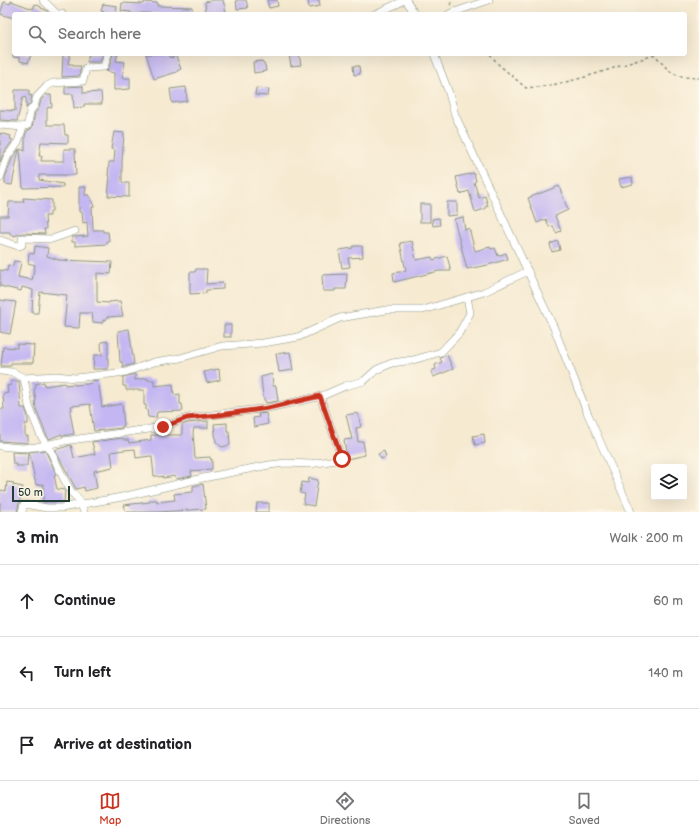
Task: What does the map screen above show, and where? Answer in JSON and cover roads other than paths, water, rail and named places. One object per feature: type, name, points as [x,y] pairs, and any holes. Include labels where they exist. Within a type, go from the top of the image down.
[{"type":"street","points":[[43,0],[55,12]]},
{"type":"street","points":[[379,12],[403,0]]},
{"type":"street","points":[[406,0],[414,12]]},
{"type":"street","points":[[455,12],[489,0]]},
{"type":"street","points":[[0,125],[23,127],[28,125],[30,111],[34,106],[37,96],[48,86],[53,83],[83,81],[86,68],[104,67],[107,56]]},
{"type":"street","points":[[435,56],[455,115],[554,328],[587,412],[631,512]]},
{"type":"street","points":[[0,178],[6,157],[18,142],[23,127]]},
{"type":"street","points":[[0,240],[18,246],[22,244],[22,238],[52,239],[75,231]]},
{"type":"street","points":[[0,371],[12,372],[24,378],[56,376],[76,378],[126,372],[154,362],[180,358],[222,346],[264,343],[298,337],[340,318],[386,310],[423,310],[484,292],[528,271]]},
{"type":"street","points":[[0,446],[21,448],[47,445],[114,433],[163,427],[187,418],[268,408],[320,396],[364,381],[376,370],[392,363],[413,360],[441,352],[458,333],[470,313],[467,297]]},
{"type":"street","points":[[24,378],[29,406],[40,434],[64,479],[84,512]]},
{"type":"street","points":[[22,512],[24,504],[48,508],[61,508],[122,497],[203,478],[269,465],[310,464],[342,459],[320,396]]}]
